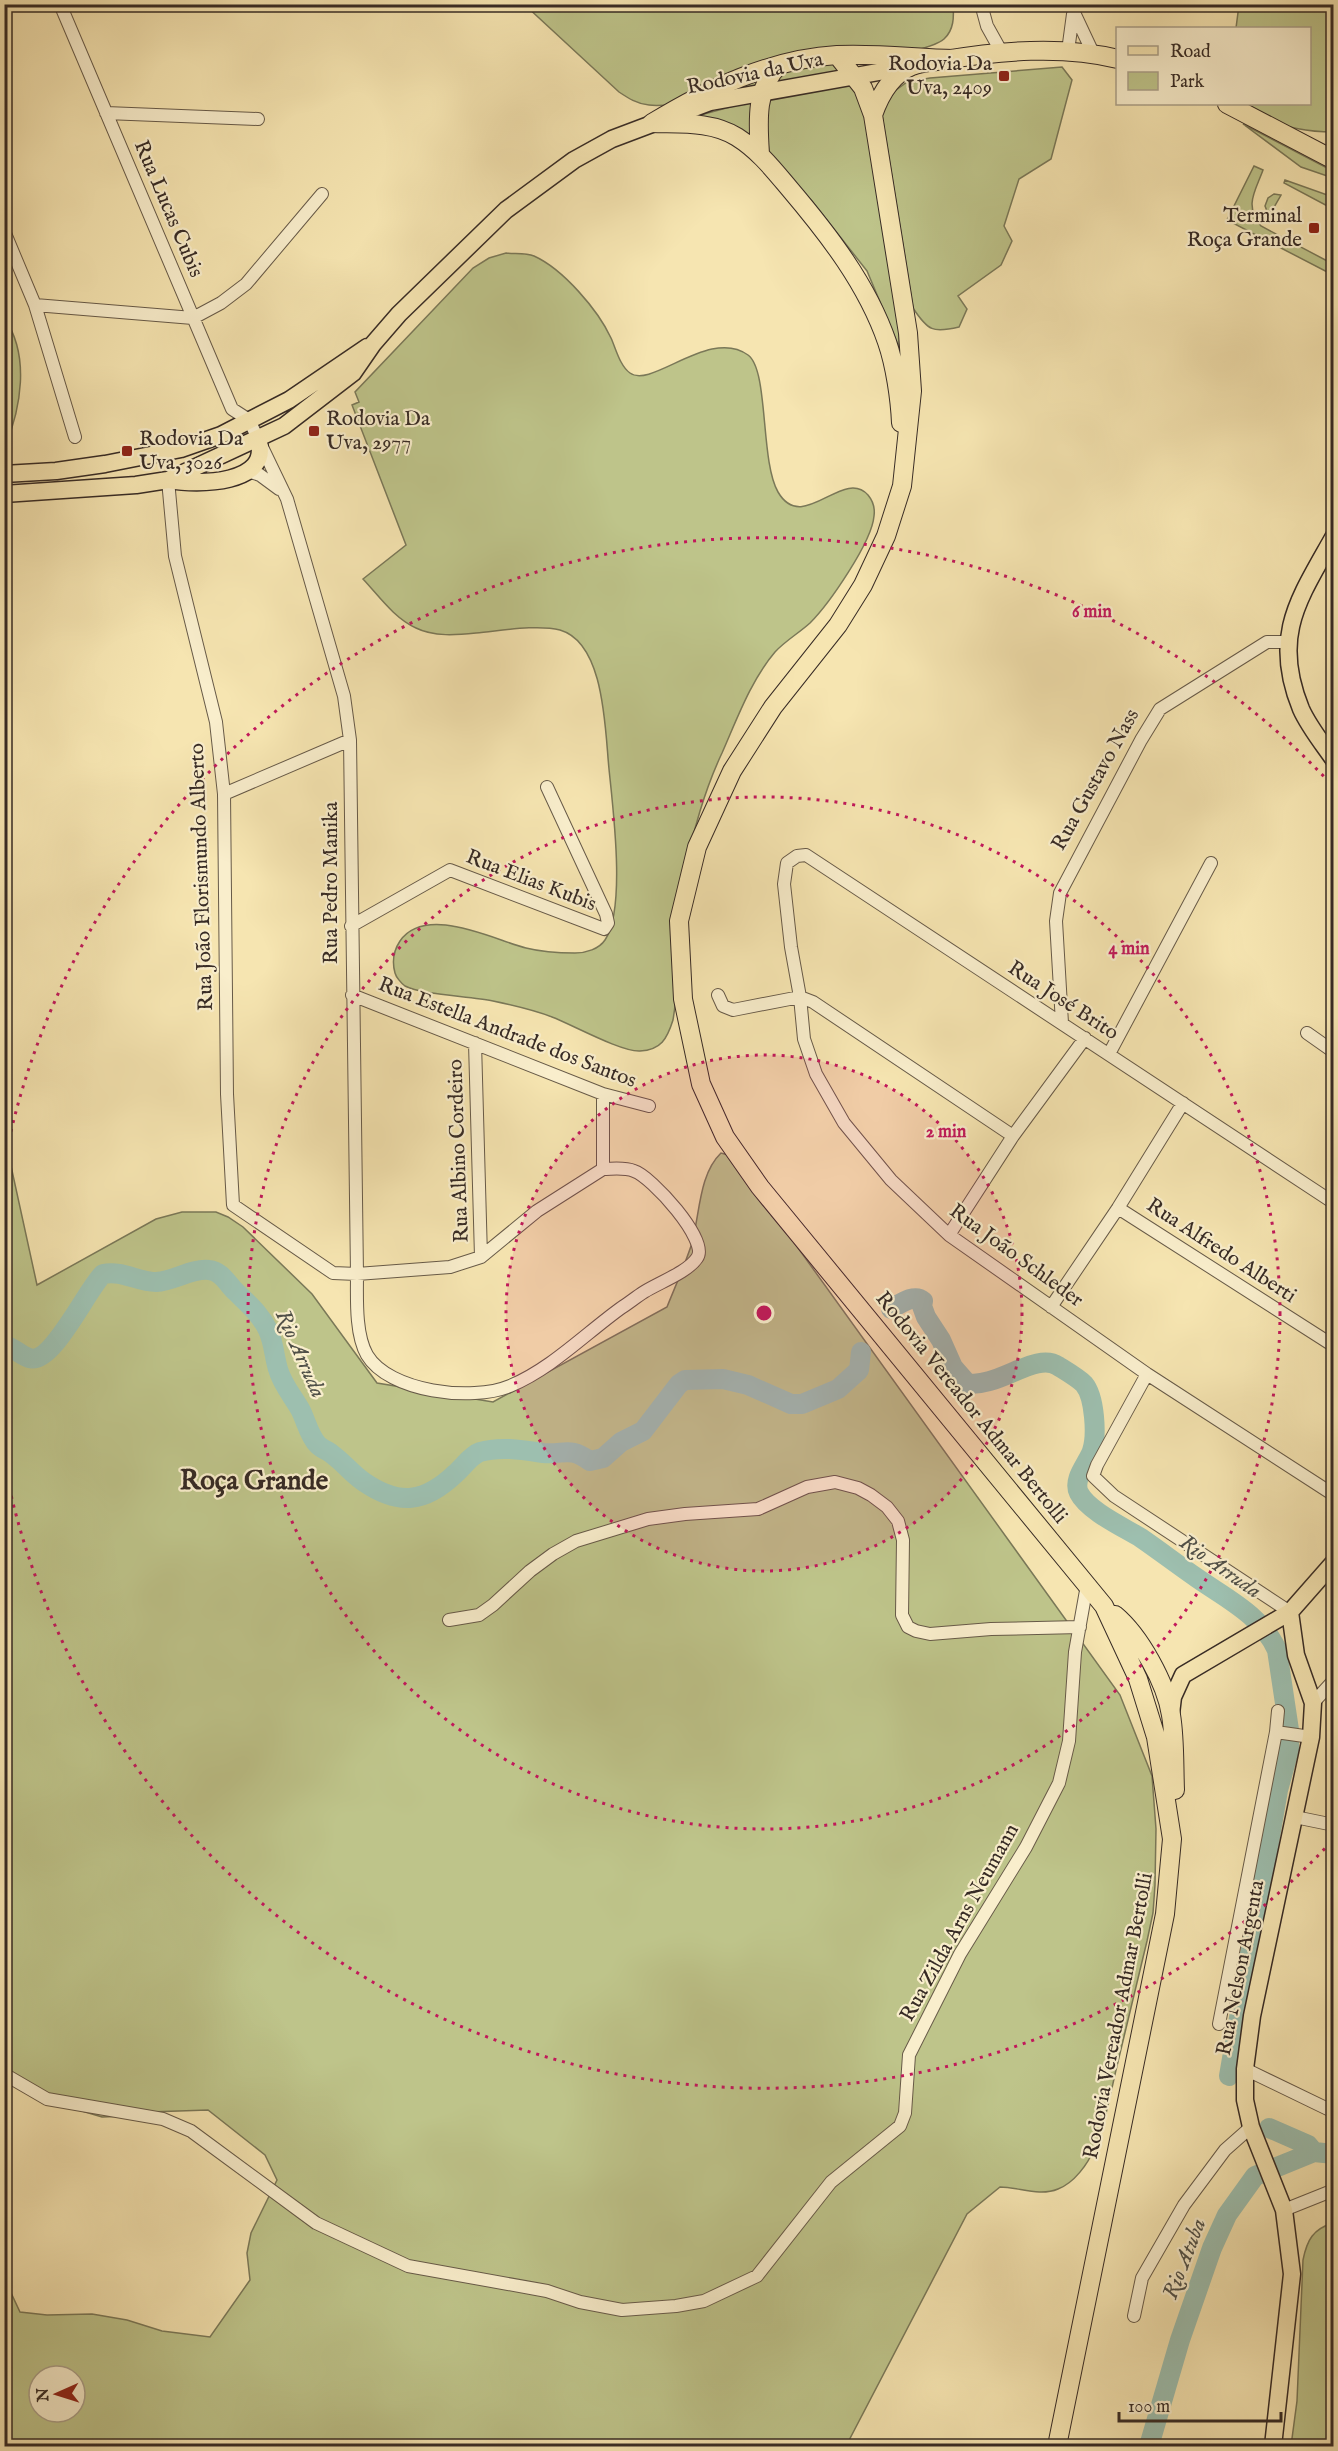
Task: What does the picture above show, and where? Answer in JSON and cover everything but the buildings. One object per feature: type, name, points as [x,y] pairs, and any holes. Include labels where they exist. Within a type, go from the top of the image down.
[{"type":"highway","name":"Rodovia da Uva","points":[[913,65],[1002,53],[1068,51],[1093,53],[1116,59]]},
{"type":"highway","points":[[652,123],[693,98],[781,64],[837,56],[953,59]]},
{"type":"highway","name":"Rodovia Vereador Admar Bertolli","points":[[837,56],[855,76],[869,101],[873,115],[908,333],[912,391],[902,486],[886,536],[863,585],[838,625],[773,707],[732,771],[697,847],[679,921],[683,999],[701,1084],[731,1145],[760,1187],[1104,1606],[1138,1679],[1156,1737],[1172,1839],[1165,1914],[1057,2446]]},
{"type":"highway","points":[[760,154],[759,122],[762,91],[766,81],[781,64]]},
{"type":"highway","points":[[873,115],[877,102],[888,86],[913,65]]},
{"type":"highway","points":[[1229,105],[1334,160]]},
{"type":"highway","name":"Rodovia Vereador Admar Bertolli","points":[[652,123],[711,126],[736,136],[760,154],[812,215],[861,285],[888,343],[900,408],[903,468]]},
{"type":"highway","points":[[1104,1606],[1120,1619],[1140,1643],[1156,1672],[1171,1714],[1176,1794],[1172,1839]]},
{"type":"main road","name":"Rodovia da Uva","points":[[4,494],[136,485],[168,480],[284,426],[353,374],[373,344],[399,314],[506,210],[574,160],[612,139],[710,102],[913,65]]},
{"type":"main road","name":"Rodovia da Uva","points":[[4,474],[56,471],[105,464],[181,449],[221,435],[289,400],[373,344]]},
{"type":"main road","points":[[168,480],[205,483],[226,480],[248,471],[258,462],[261,455],[258,439]]},
{"type":"main road","points":[[1334,536],[1297,603],[1287,642],[1290,675],[1302,711],[1334,760]]},
{"type":"main road","points":[[1171,1714],[1173,1697],[1183,1675],[1290,1612],[1334,1562]]},
{"type":"main road","name":"Rua Nelson Argenta","points":[[1273,2446],[1292,2274],[1282,2204],[1251,2127],[1245,2100],[1245,2069],[1252,2016],[1311,1737],[1312,1703],[1296,1655],[1290,1612]]},
{"type":"main road","points":[[1156,1672],[1183,1675]]},
{"type":"street","name":"Rua Lucas Cubis","points":[[60,4],[232,409],[249,420]]},
{"type":"street","points":[[981,4],[987,26],[1002,53]]},
{"type":"street","points":[[1068,51],[1071,9]]},
{"type":"street","points":[[1071,9],[1093,53]]},
{"type":"street","points":[[106,113],[258,119]]},
{"type":"street","points":[[35,305],[193,318],[221,303],[246,284],[322,194]]},
{"type":"street","points":[[4,231],[35,305],[75,437]]},
{"type":"street","name":"Rua Pedro Manika","points":[[249,420],[287,499],[344,696],[350,740],[357,1321],[367,1355],[386,1373],[412,1385],[439,1393],[469,1395],[508,1387],[548,1364],[643,1292],[683,1270],[698,1258],[700,1250],[697,1238],[648,1179],[635,1171],[622,1168],[603,1169]]},
{"type":"street","points":[[248,471],[271,481],[287,499]]},
{"type":"street","name":"Rua João Florismundo Alberto","points":[[168,480],[175,556],[216,722],[224,794],[227,1094],[233,1205],[333,1273],[357,1274]]},
{"type":"street","name":"Rua Gustavo Nass","points":[[1062,1023],[1056,921],[1060,892],[1140,740],[1160,709],[1268,642],[1287,642]]},
{"type":"street","points":[[224,794],[350,740]]},
{"type":"street","name":"Rua Elias Kubis","points":[[351,926],[450,870],[604,930],[608,923],[606,914],[547,787]]},
{"type":"street","name":"Rua José Brito","points":[[784,884],[787,863],[797,856],[806,855],[1334,1203]]},
{"type":"street","points":[[1109,1054],[1211,863]]},
{"type":"street","name":"Rua João Schleder","points":[[784,884],[804,1039],[816,1074],[844,1123],[891,1180],[949,1235],[1147,1374],[1334,1495]]},
{"type":"street","name":"Rua Estella Andrade dos Santos","points":[[352,995],[603,1094],[649,1106]]},
{"type":"street","points":[[718,995],[723,1006],[733,1010],[800,997],[813,1002],[1013,1136]]},
{"type":"street","points":[[1307,1033],[1334,1052]]},
{"type":"street","points":[[949,1235],[1013,1136],[1084,1038]]},
{"type":"street","name":"Rua Albino Cordeiro","points":[[476,1043],[482,1257]]},
{"type":"street","points":[[357,1274],[450,1267],[482,1257],[564,1192],[603,1169],[603,1094]]},
{"type":"street","points":[[1051,1307],[1118,1208],[1183,1103]]},
{"type":"street","name":"Rua Alfredo Alberti","points":[[1118,1208],[1334,1346]]},
{"type":"street","points":[[1147,1374],[1093,1476],[1114,1497],[1290,1612]]},
{"type":"street","points":[[449,1620],[479,1615],[494,1605],[530,1571],[576,1541],[648,1519],[758,1509],[807,1487],[835,1482],[858,1488],[871,1495],[887,1507],[898,1521],[903,1540],[902,1615],[908,1627],[930,1634],[991,1629],[1080,1627]]},
{"type":"street","name":"Rua Zilda Arns Neumann","points":[[4,2074],[47,2099],[163,2119],[191,2132],[316,2223],[408,2266],[547,2291],[580,2302],[622,2310],[676,2306],[704,2301],[757,2276],[831,2182],[900,2126],[905,2113],[909,2055],[960,1954],[1026,1847],[1059,1783],[1069,1741],[1075,1652],[1087,1585]]},
{"type":"street","points":[[1312,1703],[1334,1680]]},
{"type":"street","name":"Rua Nelson Argenta","points":[[1219,2024],[1276,1732],[1278,1711]]},
{"type":"street","points":[[1276,1732],[1311,1737]]},
{"type":"street","points":[[1295,1817],[1334,1825]]},
{"type":"street","points":[[1245,2069],[1334,2112]]},
{"type":"street","points":[[1134,2316],[1142,2278],[1184,2205],[1226,2150],[1251,2127]]},
{"type":"street","points":[[1282,2204],[1334,2190]]},
{"type":"green space","points":[[953,4],[953,23],[950,32],[944,39],[925,48],[836,67],[844,70],[778,82],[779,80],[694,101],[661,105],[641,103],[619,92],[525,5]]},
{"type":"green space","points":[[1239,5],[1333,5],[1333,132],[1306,130],[1278,124],[1260,115],[1249,105],[1311,105],[1311,27],[1236,27]]},
{"type":"green space","points":[[1062,67],[1072,80],[1051,159],[1019,179],[1004,226],[1012,241],[1001,265],[958,296],[967,309],[959,327],[937,330],[927,326],[913,308],[882,115],[888,96],[907,82],[930,78]]},
{"type":"green space","points":[[856,83],[866,110],[900,320],[899,347],[867,271],[812,201],[770,159],[765,119],[770,99]]},
{"type":"green space","points":[[756,100],[752,142],[693,117]]},
{"type":"green space","points":[[1243,124],[1333,171],[1333,178],[1301,167]]},
{"type":"green space","points":[[1254,166],[1263,170],[1254,192],[1252,205],[1261,226],[1333,264],[1333,275],[1227,220]]},
{"type":"green space","points":[[1285,180],[1333,197],[1333,209],[1284,183]]},
{"type":"green space","points":[[1274,194],[1281,195],[1269,216],[1265,206],[1268,198]]},
{"type":"green space","points":[[506,253],[534,256],[568,280],[598,315],[621,362],[630,373],[640,376],[652,373],[717,348],[733,348],[748,355],[755,364],[759,378],[772,478],[778,492],[788,503],[799,507],[847,489],[858,489],[868,495],[874,508],[871,527],[858,556],[818,614],[779,648],[766,663],[745,700],[716,766],[700,812],[688,858],[673,1020],[662,1042],[647,1050],[621,1047],[552,1017],[523,1008],[484,999],[413,989],[400,982],[394,969],[394,956],[400,941],[412,930],[426,925],[461,928],[526,948],[550,952],[588,951],[596,948],[605,940],[615,906],[617,883],[615,833],[604,711],[594,669],[586,652],[575,638],[551,628],[518,628],[453,635],[423,631],[408,624],[394,613],[363,579],[406,545],[352,405],[359,402],[355,392],[473,268],[489,258]]},
{"type":"green space","points":[[5,319],[18,349],[20,382],[19,399],[5,447]]},
{"type":"green space","points":[[4,1134],[37,1285],[156,1219],[182,1212],[216,1212],[243,1227],[312,1294],[377,1383],[493,1402],[667,1307],[691,1246],[708,1173],[713,1162],[721,1153],[728,1155],[739,1166],[1120,1695],[1152,1776],[1156,1829],[1153,1913],[1107,2110],[1091,2155],[1084,2167],[1064,2186],[1051,2191],[1036,2192],[1000,2187],[967,2214],[846,2446],[5,2446],[5,2280],[20,2312],[47,2315],[92,2314],[127,2320],[162,2331],[210,2337],[250,2280],[247,2253],[251,2233],[277,2180],[265,2155],[208,2110],[149,2112],[102,2117],[65,2106],[5,2072]]},
{"type":"green space","points":[[1333,2223],[1333,2446],[1291,2446],[1297,2401],[1303,2260],[1312,2236],[1320,2228]]},
{"type":"waterway","name":"Rio Arruda","points":[[4,1345],[29,1358],[38,1357],[48,1350],[69,1325],[103,1274],[124,1275],[156,1282],[196,1271],[216,1272],[261,1318],[272,1340],[282,1380],[318,1445],[377,1490],[400,1498],[412,1498],[433,1490],[445,1483],[473,1456],[488,1450],[572,1452],[590,1461],[603,1458],[621,1442],[643,1431],[679,1384],[685,1380],[723,1379],[748,1385],[791,1404],[802,1404],[838,1389],[859,1370],[861,1352]]},
{"type":"waterway","name":"Rio Arruda","points":[[891,1309],[911,1299],[923,1301],[922,1306],[926,1317],[941,1340],[953,1367],[967,1383],[991,1381],[1027,1366],[1049,1363],[1058,1366],[1084,1384],[1091,1398],[1095,1427],[1092,1451],[1081,1471],[1077,1488],[1084,1500],[1098,1513],[1141,1538],[1253,1617],[1277,1650],[1289,1730],[1289,1750],[1278,1790],[1229,2076]]},
{"type":"waterway","name":"Rio Arruda","points":[[1269,2128],[1308,2145],[1314,2152]]},
{"type":"waterway","name":"Rio Atuba","points":[[1149,2446],[1180,2340],[1212,2248],[1227,2215],[1255,2176],[1314,2152],[1334,2154]]},
{"type":"place","name":"Rodovia Da Uva, 2409","points":[[1004,76]]},
{"type":"place","name":"Terminal Roça Grande","points":[[1314,228]]},
{"type":"place","name":"Rodovia Da Uva, 2977","points":[[314,431]]},
{"type":"place","name":"Rodovia Da Uva, 3026","points":[[127,451]]},
{"type":"district","name":"Roça Grande","points":[[254,1482]]}]
